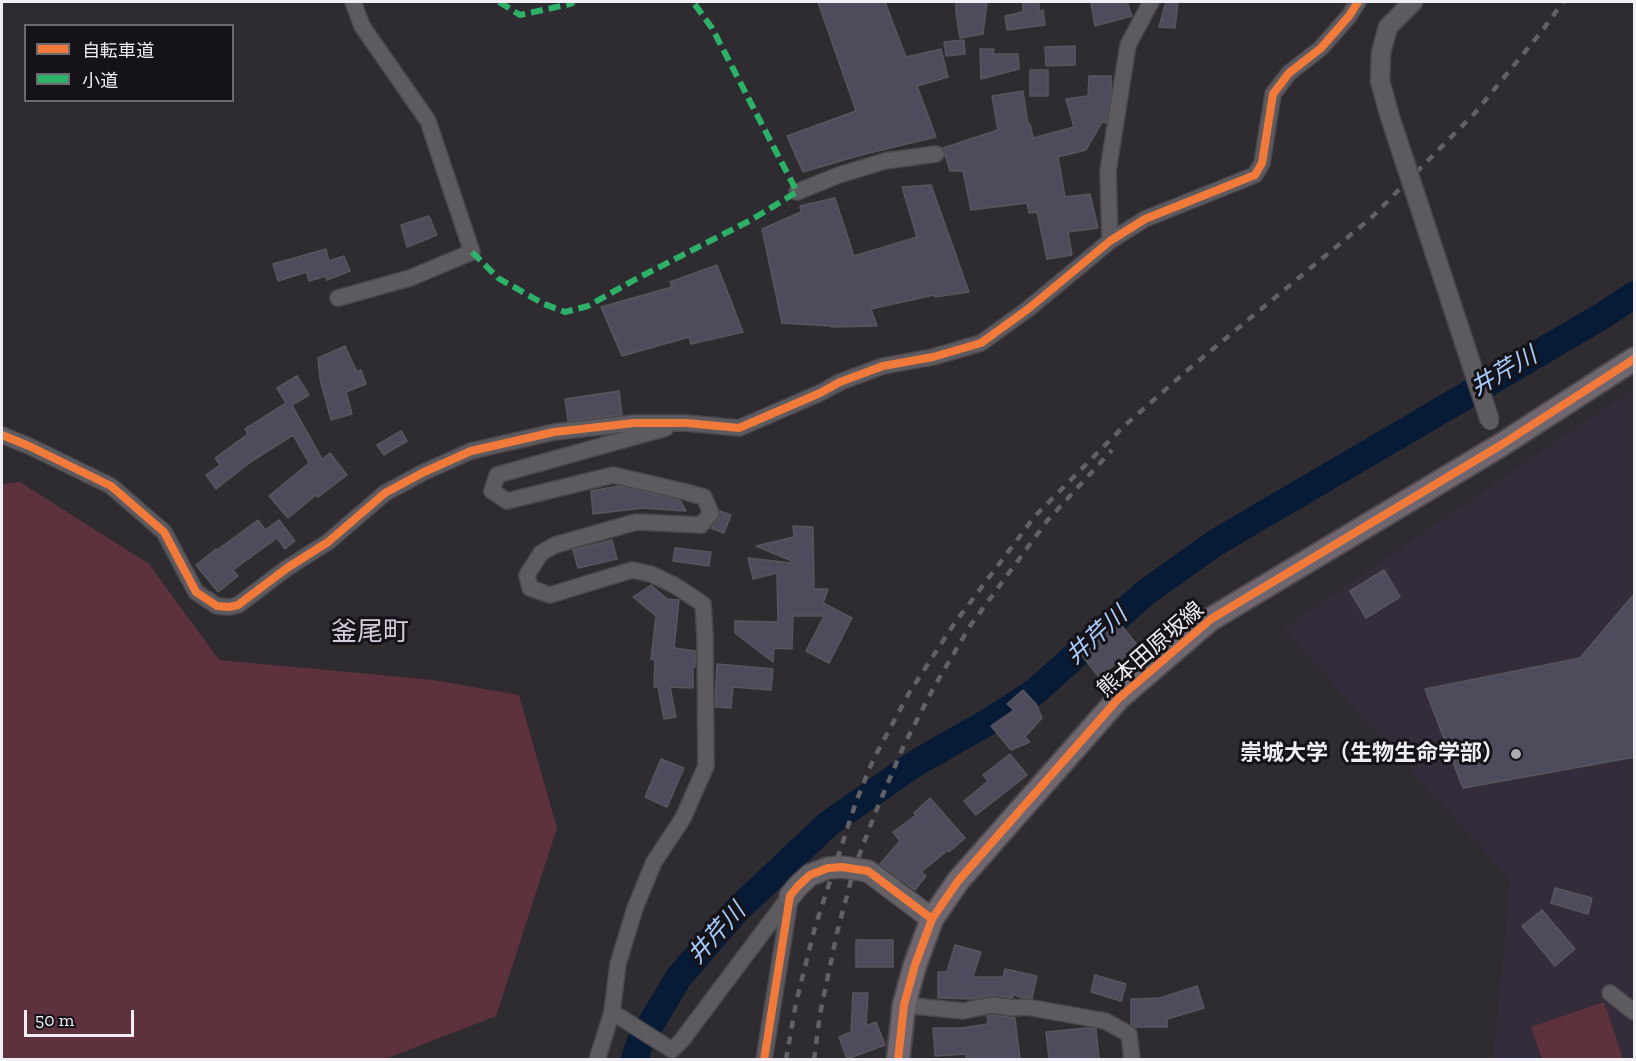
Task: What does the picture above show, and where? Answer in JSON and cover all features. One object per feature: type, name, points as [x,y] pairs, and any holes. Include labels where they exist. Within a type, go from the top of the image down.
[{"type":"main road","name":"熊本田原坂線","points":[[898,1059],[904,1005],[915,965],[932,919],[958,880],[1118,699],[1211,620],[1501,445],[1635,359]]},
{"type":"main road","points":[[790,896],[810,875],[828,868],[842,867],[868,871],[932,919]]},
{"type":"street","points":[[338,298],[410,278],[472,252],[428,121],[362,26],[353,2]]},
{"type":"street","points":[[1110,241],[1108,171],[1128,45],[1151,2]]},
{"type":"street","points":[[2,435],[111,486],[164,532],[196,592],[217,606],[238,605],[287,568],[328,542],[385,493],[424,471],[471,451],[554,432],[634,423],[686,423],[739,428],[840,382],[883,366],[933,357],[981,343],[1028,309],[1110,241],[1145,219],[1255,175],[1262,163],[1273,94],[1289,73],[1321,48],[1358,2]]},
{"type":"street","points":[[1413,2],[1388,27],[1381,53],[1380,81],[1490,421],[1501,445]]},
{"type":"street","points":[[797,192],[839,175],[876,164],[936,154]]},
{"type":"street","points":[[597,1059],[612,1012],[618,964],[635,908],[654,862],[684,818],[706,766],[703,604],[674,585],[651,574],[632,570],[550,595],[530,588],[527,575],[541,553],[555,545],[636,522],[701,525],[711,513],[704,497],[613,475],[507,501],[492,491],[497,475],[686,423]]},
{"type":"street","points":[[612,1012],[672,1050],[682,1040],[790,896]]},
{"type":"street","points":[[764,1059],[790,896]]},
{"type":"street","points":[[1610,993],[1635,1012]]},
{"type":"street","points":[[904,1005],[963,1011],[992,1005],[1027,1007],[1105,1021],[1129,1034],[1132,1059]]},
{"type":"shaded area","name":"崇城大学（生物生命学部）","points":[[1634,388],[1634,1059],[1493,1059],[1510,880],[1283,629]]},
{"type":"shaded area","points":[[20,482],[149,564],[219,660],[433,680],[519,695],[557,828],[496,1016],[385,1059],[2,1059],[2,484]]},
{"type":"shaded area","points":[[1604,1002],[1623,1059],[1542,1059],[1531,1027]]},
{"type":"building","points":[[818,2],[885,2],[906,57],[941,49],[948,77],[917,86],[936,137],[803,172],[787,136],[856,111]]},
{"type":"building","points":[[956,2],[987,2],[983,34],[960,38]]},
{"type":"building","points":[[1023,2],[1039,2],[1039,12],[1043,10],[1045,25],[1007,30],[1005,16],[1023,12]]},
{"type":"building","points":[[1091,2],[1127,2],[1132,16],[1095,26]]},
{"type":"building","points":[[1166,2],[1178,2],[1175,28],[1159,27]]},
{"type":"building","points":[[964,40],[965,54],[946,56],[944,42]]},
{"type":"building","points":[[1075,46],[1075,65],[1046,66],[1045,47]]},
{"type":"building","points":[[980,49],[994,49],[993,54],[1018,54],[1019,69],[981,79]]},
{"type":"building","points":[[1030,70],[1048,70],[1048,96],[1030,96]]},
{"type":"building","points":[[1089,76],[1111,76],[1106,123],[1102,122],[1086,150],[1058,157],[1065,197],[1090,194],[1098,228],[1068,232],[1072,255],[1047,259],[1037,212],[1029,213],[1027,203],[971,210],[963,171],[950,171],[943,148],[998,130],[992,96],[1023,91],[1028,124],[1030,124],[1033,138],[1074,127],[1066,99],[1088,96]]},
{"type":"building","points":[[931,185],[969,292],[935,297],[934,295],[871,309],[877,326],[831,327],[782,323],[762,229],[801,212],[800,206],[835,198],[854,256],[917,237],[902,187]]},
{"type":"building","points":[[429,216],[437,235],[407,247],[401,225]]},
{"type":"building","points":[[326,249],[329,261],[344,256],[350,271],[327,280],[326,276],[309,281],[306,272],[278,281],[273,264]]},
{"type":"building","points":[[717,265],[743,332],[691,344],[689,337],[622,356],[601,307],[672,287],[670,282]]},
{"type":"building","points":[[345,346],[357,372],[361,370],[366,384],[346,392],[352,414],[331,420],[320,379],[318,358]]},
{"type":"building","points":[[297,376],[309,395],[292,405],[322,459],[330,453],[347,475],[318,497],[316,495],[288,518],[269,496],[309,463],[293,435],[252,461],[216,489],[206,475],[220,465],[215,458],[248,434],[245,429],[286,403],[277,388]]},
{"type":"building","points":[[619,391],[622,415],[568,421],[565,399]]},
{"type":"building","points":[[401,431],[407,441],[384,455],[377,445]]},
{"type":"building","points":[[619,486],[680,500],[686,511],[643,508],[593,514],[591,491]]},
{"type":"building","points":[[720,511],[731,515],[724,533],[711,528],[719,519]]},
{"type":"building","points":[[258,520],[265,530],[279,520],[295,541],[285,549],[277,538],[233,570],[238,576],[218,592],[196,565]]},
{"type":"building","points":[[793,526],[813,527],[814,589],[828,589],[823,603],[852,618],[829,663],[806,651],[824,616],[793,616],[792,649],[774,648],[773,662],[735,633],[735,621],[778,622],[777,573],[753,579],[748,558],[791,563],[792,561],[756,546],[794,537]]},
{"type":"building","points":[[612,540],[617,559],[578,568],[573,550]]},
{"type":"building","points":[[675,548],[711,552],[709,566],[673,561]]},
{"type":"building","points":[[1384,570],[1400,597],[1366,618],[1350,591]]},
{"type":"building","points":[[651,585],[667,599],[679,600],[674,648],[695,651],[693,688],[670,687],[676,717],[664,719],[658,687],[654,687],[655,660],[651,659],[656,616],[633,597]]},
{"type":"building","points":[[1635,593],[1635,757],[1463,788],[1425,689],[1580,658]]},
{"type":"building","points":[[1118,621],[1138,646],[1099,677],[1079,652]]},
{"type":"building","points":[[717,664],[773,669],[771,690],[733,687],[731,708],[715,707]]},
{"type":"building","points":[[1023,690],[1036,704],[1042,718],[1025,737],[1030,742],[1011,750],[991,726],[1014,710],[1007,704]]},
{"type":"building","points":[[1010,754],[1027,775],[976,815],[964,801],[988,781],[983,775]]},
{"type":"building","points":[[661,759],[684,768],[667,807],[645,797]]},
{"type":"building","points":[[930,798],[965,838],[921,872],[926,876],[915,890],[880,864],[900,841],[893,832],[916,815],[914,813]]},
{"type":"building","points":[[1555,888],[1592,898],[1588,914],[1551,903]]},
{"type":"building","points":[[1542,910],[1575,949],[1555,966],[1522,926]]},
{"type":"building","points":[[856,940],[893,940],[893,967],[856,967]]},
{"type":"building","points":[[955,945],[981,952],[973,977],[1003,977],[1005,969],[1037,976],[1032,998],[1012,994],[1013,998],[993,995],[974,999],[938,998],[938,972],[947,972]]},
{"type":"building","points":[[1095,975],[1126,984],[1121,1001],[1091,992]]},
{"type":"building","points":[[1197,986],[1204,1008],[1167,1019],[1167,1027],[1136,1027],[1131,1024],[1131,999],[1160,998]]},
{"type":"building","points":[[853,993],[868,993],[866,1026],[876,1022],[885,1045],[847,1059],[839,1037],[851,1032]]},
{"type":"building","points":[[987,1016],[1015,1018],[1020,1059],[966,1059],[966,1054],[935,1056],[933,1028],[962,1028],[988,1024]]},
{"type":"building","points":[[1096,1029],[1099,1059],[1049,1059],[1046,1032]]},
{"type":"waterway","name":"井芹川","points":[[634,1060],[641,1040],[679,977],[736,911],[828,824],[916,763],[988,722],[1036,691],[1145,593],[1215,543],[1634,295]]},
{"type":"railway","points":[[786,1060],[796,1003],[815,927],[856,802],[873,760],[909,693],[954,624],[1035,516],[1123,427],[1190,368],[1371,218],[1474,114],[1563,2]]},
{"type":"railway","points":[[814,1060],[820,1014],[837,933],[854,869],[904,745],[934,687],[970,626],[1047,521],[1112,450]]},
{"type":"marked path","points":[[499,2],[520,15],[574,2]]},
{"type":"marked path","points":[[472,252],[498,278],[544,304],[565,312],[588,306],[751,220],[797,192],[712,28],[693,2]]},
{"type":"cycle path","points":[[2,435],[111,486],[164,532],[196,592],[217,606],[238,605],[287,568],[328,542],[385,493],[471,451],[554,432],[634,423],[686,423],[739,428],[840,382],[883,366],[933,357],[981,343],[1028,309],[1110,241],[1145,219],[1255,175],[1262,163],[1273,94],[1289,73],[1321,48],[1358,2]]},
{"type":"cycle path","points":[[898,1060],[904,1005],[915,965],[932,919],[958,881],[1118,699],[1211,619],[1501,445],[1634,359]]},
{"type":"cycle path","points":[[764,1060],[790,896],[810,875],[828,868],[842,867],[868,871],[932,919]]},
{"type":"place","name":"崇城大学（生物生命学部）","points":[[1516,754]]},
{"type":"district","name":"釜尾町","points":[[370,633]]}]
